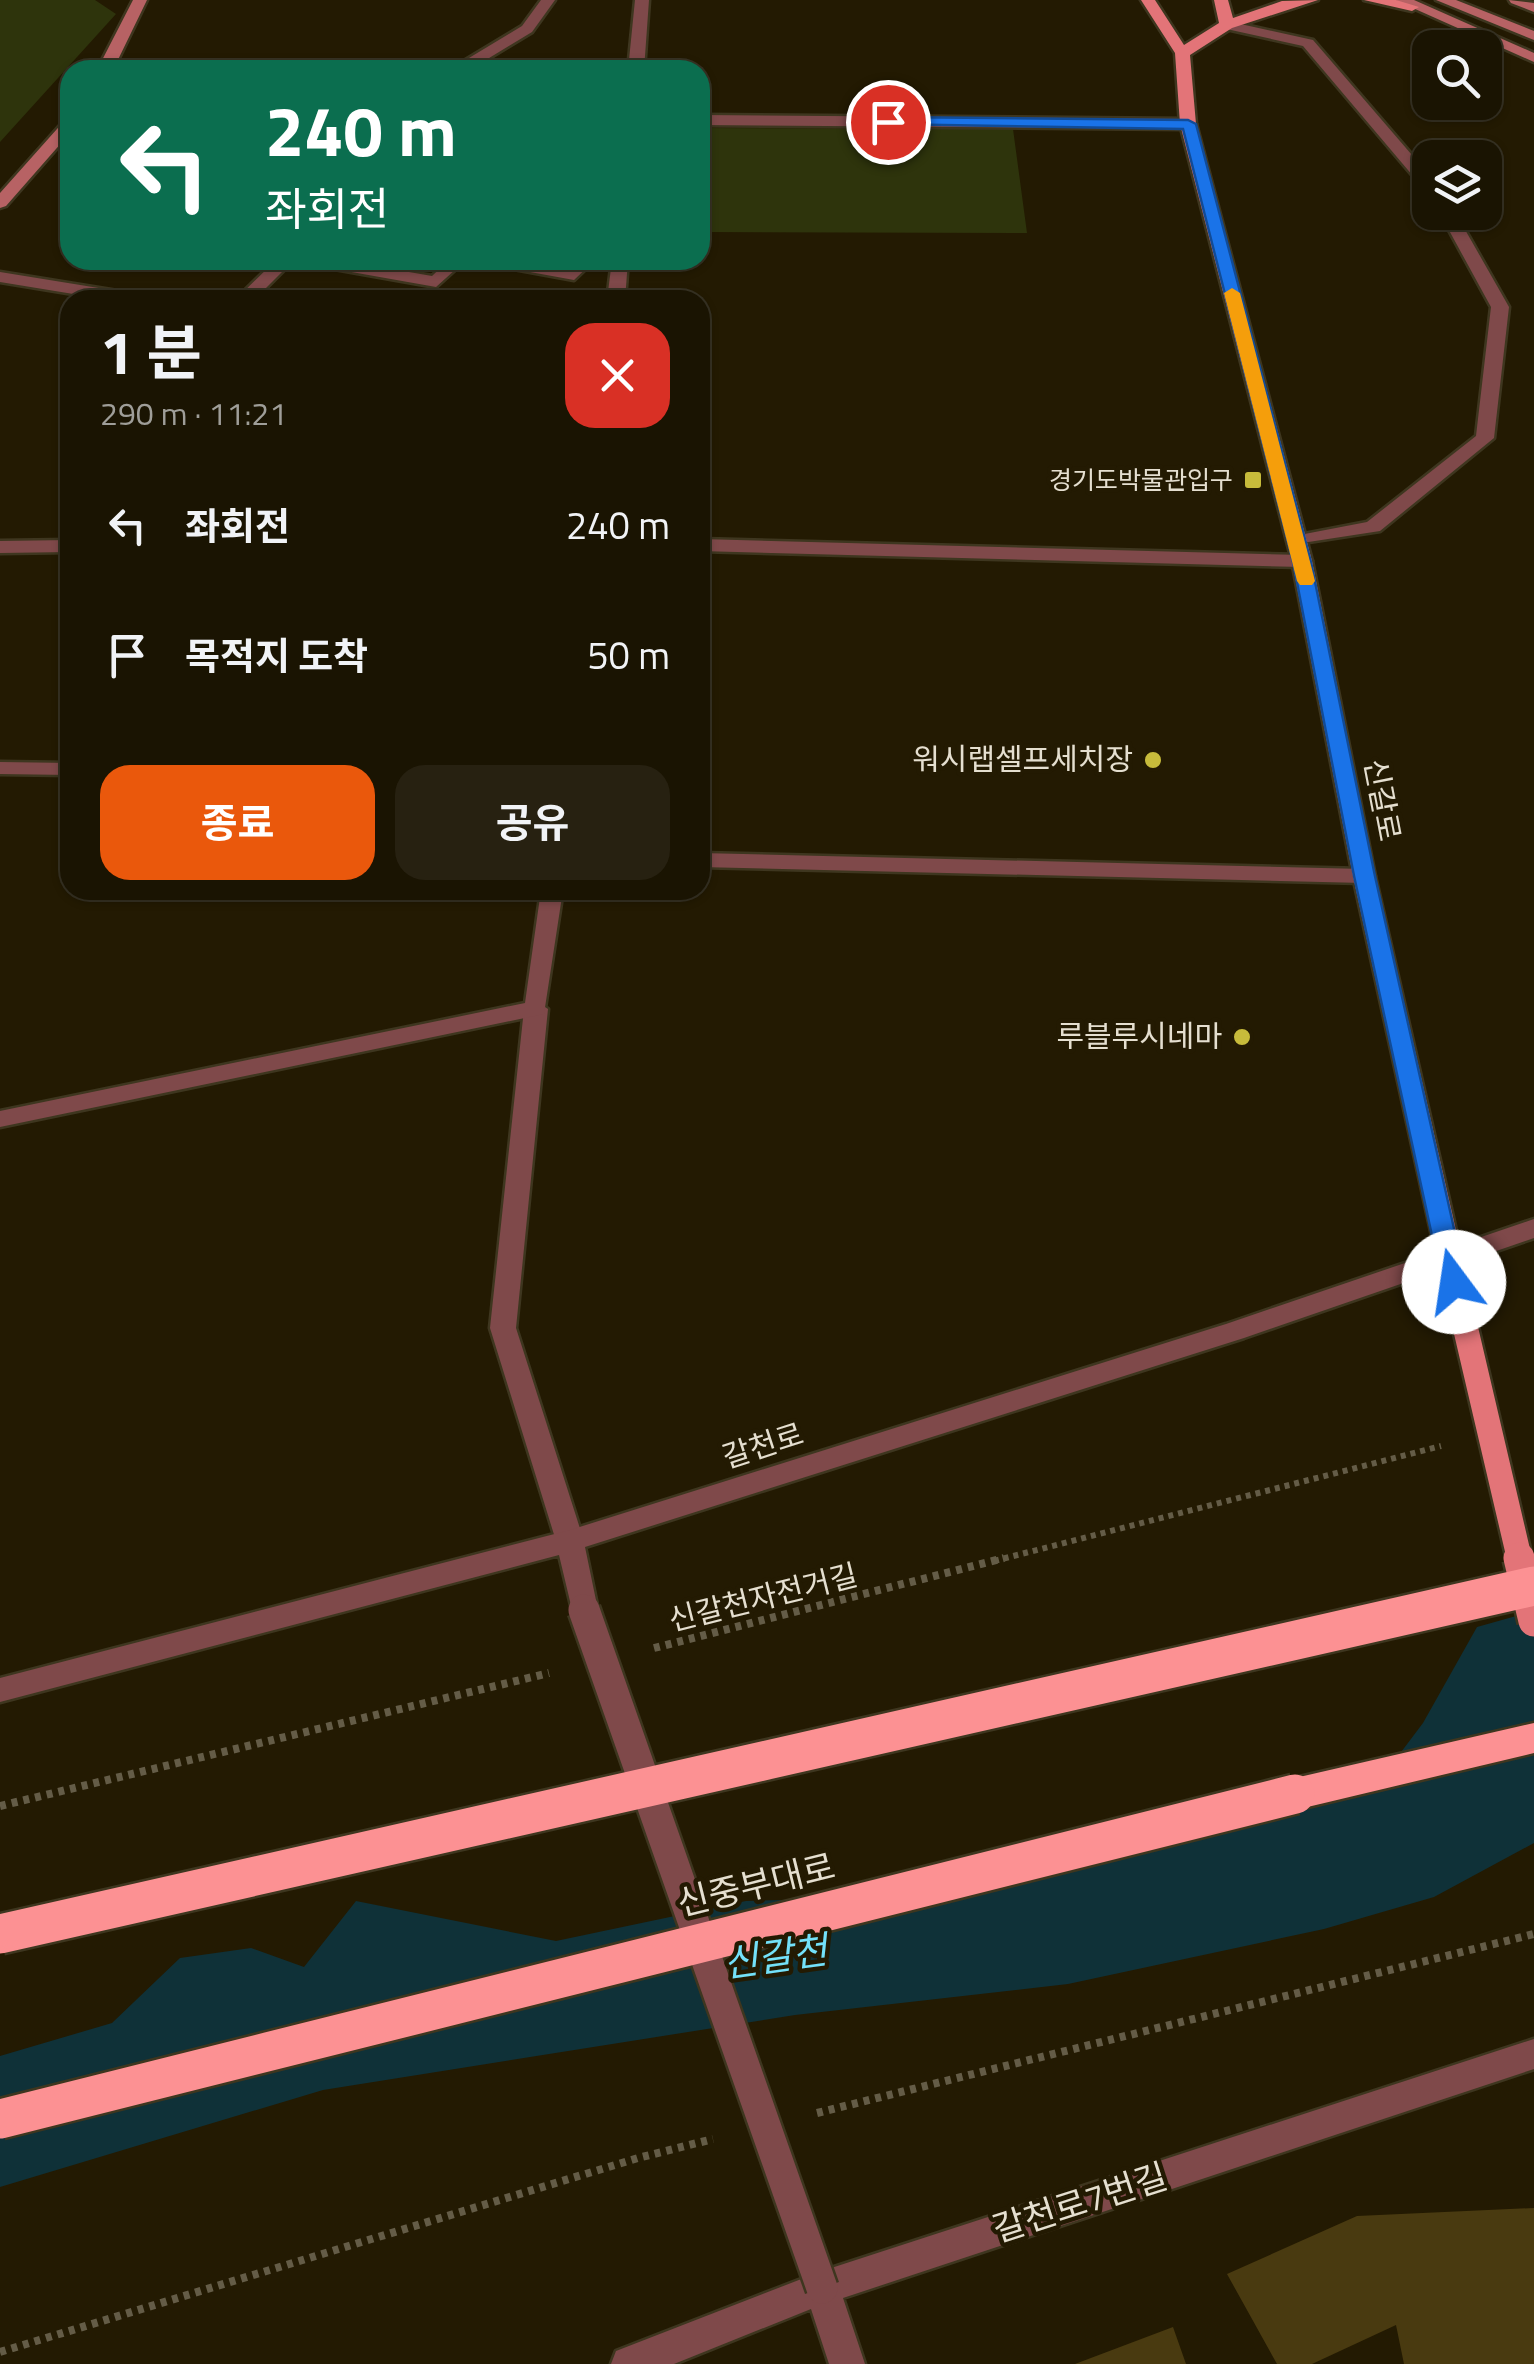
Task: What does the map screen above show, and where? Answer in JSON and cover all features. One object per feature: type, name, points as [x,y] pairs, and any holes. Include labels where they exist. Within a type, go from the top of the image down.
[{"type":"highway","points":[[0,1934],[1534,1586]]},
{"type":"highway","name":"신중부대로","points":[[0,2119],[1534,1738]]},
{"type":"main road","name":"신갈로","points":[[1148,0],[1182,52],[1188,124],[1299,551],[1364,876],[1447,1256],[1534,1621]]},
{"type":"main road","points":[[1221,0],[1227,25]]},
{"type":"main road","points":[[1182,52],[1227,25],[1282,5],[1310,0]]},
{"type":"main road","points":[[1371,0],[1407,4]]},
{"type":"street","points":[[110,60],[140,0]]},
{"type":"street","points":[[476,60],[513,40],[546,9],[548,0]]},
{"type":"street","points":[[637,60],[642,0]]},
{"type":"street","points":[[1443,0],[1534,36]]},
{"type":"street","points":[[1516,0],[1534,8]]},
{"type":"street","points":[[1407,4],[1534,58]]},
{"type":"street","points":[[1227,25],[1308,43],[1412,165]]},
{"type":"street","points":[[710,120],[1188,124]]},
{"type":"street","points":[[0,203],[60,134]]},
{"type":"street","points":[[710,545],[1299,551],[1373,527],[1485,438],[1500,307],[1457,230]]},
{"type":"street","points":[[254,290],[276,270]]},
{"type":"street","points":[[368,270],[436,282],[448,270]]},
{"type":"street","points":[[547,270],[574,275],[579,270]]},
{"type":"street","points":[[0,277],[80,290]]},
{"type":"street","points":[[0,546],[60,546]]},
{"type":"street","points":[[0,768],[60,769]]},
{"type":"street","points":[[710,860],[1364,876]]},
{"type":"street","points":[[551,900],[503,1328],[570,1541],[584,1610],[847,2364]]},
{"type":"street","points":[[0,1119],[536,1009]]},
{"type":"street","name":"갈천로","points":[[0,1690],[570,1541],[1235,1331],[1534,1228]]},
{"type":"street","name":"갈천로7번길","points":[[630,2364],[822,2288],[1534,2054]]},
{"type":"path","name":"신갈천자전거길","points":[[649,1649],[1457,1442]]},
{"type":"path","points":[[0,1806],[554,1672]]},
{"type":"green space","points":[[0,0],[95,0],[116,14],[74,60],[60,60],[60,76],[0,142]]},
{"type":"green space","points":[[710,128],[1013,129],[1027,233],[710,232]]},
{"type":"water","name":"신갈천","points":[[1534,1611],[1534,1843],[1434,1897],[1324,1929],[1068,1984],[795,2015],[323,2090],[0,2187],[0,2056],[112,2023],[180,1958],[251,1948],[304,1967],[356,1901],[556,1941],[746,1901],[888,1897],[1199,1839],[1377,1784],[1423,1723],[1477,1627]]},
{"type":"building","points":[[1534,2208],[1534,2364],[1404,2364],[1396,2325],[1312,2364],[1277,2364],[1227,2274],[1357,2216]]},
{"type":"building","points":[[1173,2327],[1186,2364],[1075,2364]]},
{"type":"slow traffic","points":[[1232,293],[1306,581]]},
{"type":"place","name":"경기도박물관입구","points":[[1253,480]]},
{"type":"place","name":"워시랩셀프세치장","points":[[1153,760]]},
{"type":"place","name":"루블루시네마","points":[[1242,1037]]},
{"type":"route","points":[[888,122],[1188,124],[1302,562],[1364,876],[1454,1282]]}]
